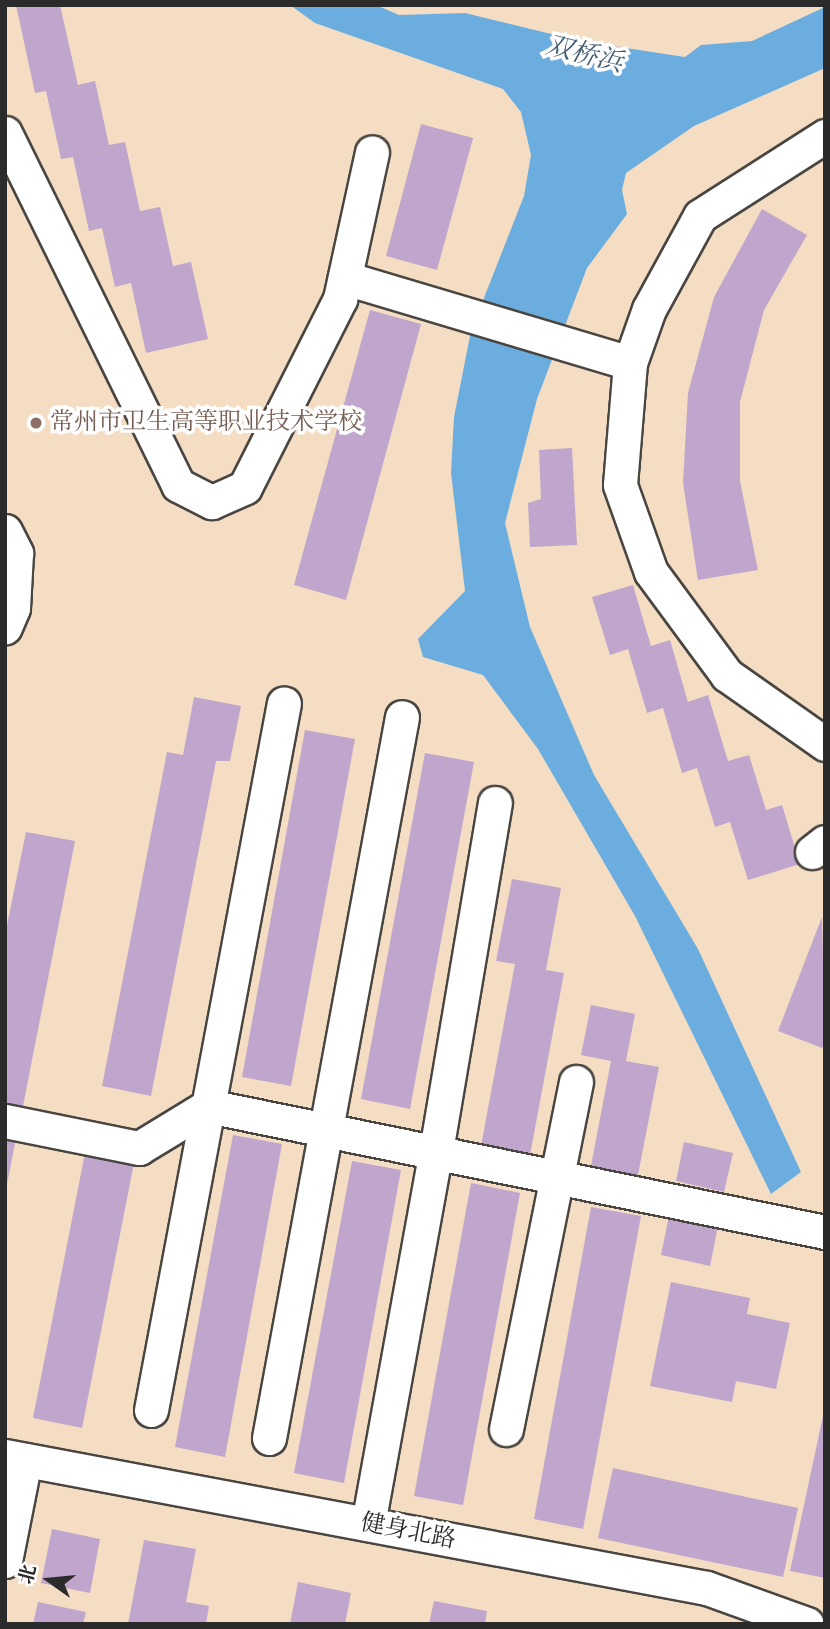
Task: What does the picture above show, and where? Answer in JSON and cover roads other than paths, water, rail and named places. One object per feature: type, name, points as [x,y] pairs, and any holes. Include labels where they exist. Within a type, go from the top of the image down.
[{"type":"street","points":[[5,133],[178,485],[212,502],[246,487],[340,299],[372,152]]},
{"type":"street","points":[[825,136],[700,216],[649,309],[630,363],[620,485],[651,572],[727,675],[825,744]]},
{"type":"street","points":[[345,278],[630,363]]},
{"type":"street","points":[[5,531],[16,553],[13,608],[5,627]]},
{"type":"street","points":[[151,1410],[284,703]]},
{"type":"street","points":[[269,1438],[402,718]]},
{"type":"street","points":[[368,1524],[436,1151],[495,803]]},
{"type":"street","points":[[506,1429],[560,1176],[576,1082]]},
{"type":"street","points":[[5,1121],[139,1148],[208,1106],[825,1231]]},
{"type":"street","points":[[5,1561],[15,1458]]},
{"type":"street","name":"健身北路","points":[[15,1458],[707,1588],[807,1624]]},
{"type":"water","name":"双桥浜","points":[[290,5],[376,5],[399,15],[465,13],[580,41],[685,57],[701,45],[752,41],[825,7],[825,68],[694,126],[626,173],[622,190],[627,214],[587,268],[537,399],[505,523],[530,627],[594,775],[698,949],[801,1172],[771,1194],[635,916],[538,749],[483,675],[423,657],[418,639],[465,591],[451,473],[454,417],[471,331],[524,196],[531,155],[521,112],[503,89],[315,23]]},
{"type":"place","name":"常州市卫生高等职业技术学校","points":[[36,423]]}]
